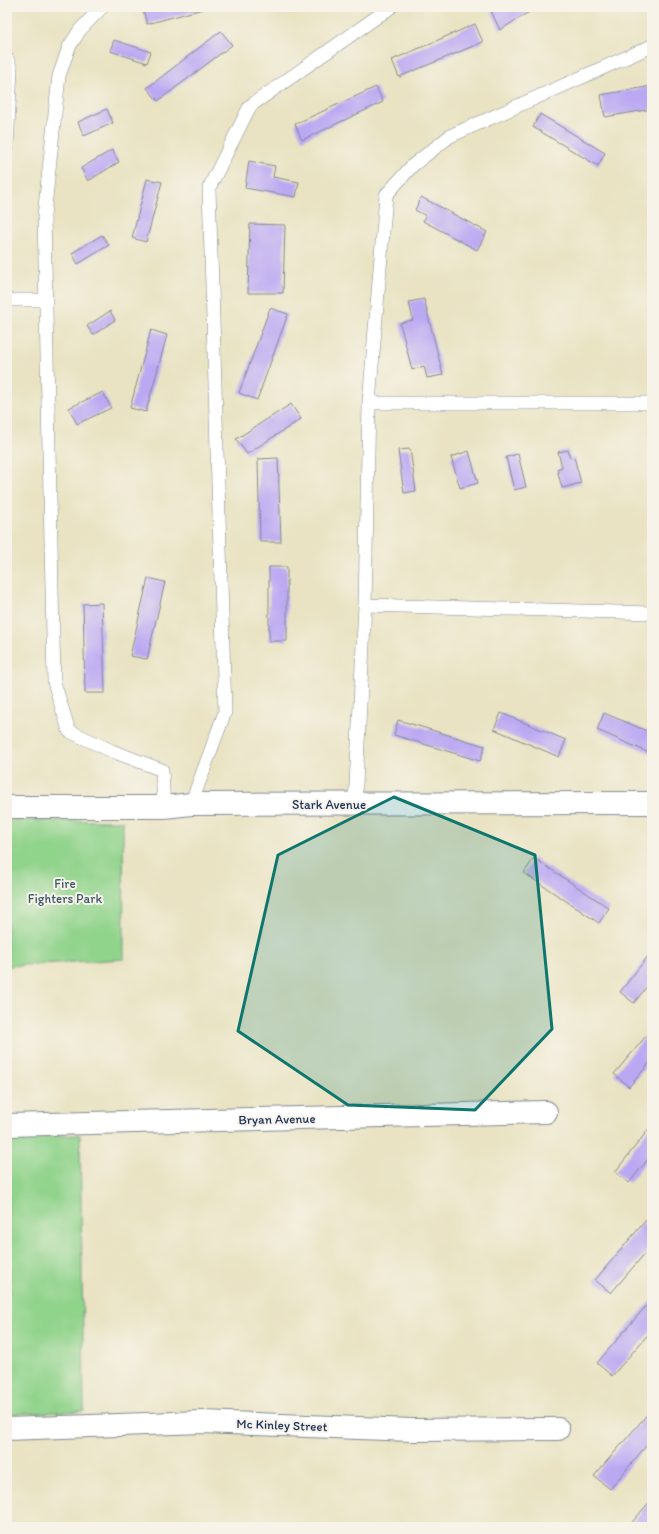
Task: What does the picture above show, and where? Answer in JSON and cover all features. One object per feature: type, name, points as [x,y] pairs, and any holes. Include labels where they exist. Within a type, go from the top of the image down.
[{"type":"street","name":"Stark Avenue","points":[[7,807],[164,807],[191,804],[652,803]]},
{"type":"street","name":"Bryan Avenue","points":[[7,1125],[546,1112]]},
{"type":"street","name":"Mc Kinley Street","points":[[7,1429],[202,1422],[411,1430],[558,1429]]},
{"type":"lane","points":[[102,7],[80,30],[69,46],[59,76],[44,216],[54,682],[69,731],[112,751],[162,770],[164,807]]},
{"type":"lane","points":[[191,804],[225,712],[209,188],[250,106],[391,7]]},
{"type":"lane","points":[[355,804],[365,605],[369,403],[386,195],[412,166],[450,136],[652,46]]},
{"type":"lane","points":[[7,59],[11,69],[7,146]]},
{"type":"lane","points":[[7,300],[46,300]]},
{"type":"lane","points":[[369,403],[652,403]]},
{"type":"lane","points":[[365,605],[652,613]]},
{"type":"highlighted area","points":[[394,797],[535,855],[552,1029],[475,1110],[348,1105],[238,1031],[278,855]]},
{"type":"green space","name":"Fire Fighters Park","points":[[7,820],[123,821],[124,959],[7,966]]},
{"type":"green space","points":[[80,1135],[84,1411],[7,1414],[7,1293],[10,1293],[7,1137]]},
{"type":"building","points":[[142,7],[210,7],[147,24]]},
{"type":"building","points":[[497,7],[537,7],[500,30],[491,11]]},
{"type":"building","points":[[475,24],[483,42],[399,77],[392,60]]},
{"type":"building","points":[[221,31],[232,45],[158,101],[147,88]]},
{"type":"building","points":[[114,40],[151,52],[147,63],[110,51]]},
{"type":"building","points":[[652,86],[652,109],[605,117],[601,95]]},
{"type":"building","points":[[376,87],[383,102],[302,140],[295,124]]},
{"type":"building","points":[[107,109],[113,123],[84,136],[78,122]]},
{"type":"building","points":[[540,114],[605,153],[598,166],[533,127]]},
{"type":"building","points":[[112,150],[119,162],[88,181],[81,168]]},
{"type":"building","points":[[249,161],[275,166],[273,177],[299,182],[296,197],[245,188]]},
{"type":"building","points":[[147,179],[162,182],[146,242],[132,238]]},
{"type":"building","points":[[421,197],[487,232],[477,250],[423,221],[426,216],[415,210]]},
{"type":"building","points":[[250,224],[285,225],[283,293],[248,293]]},
{"type":"building","points":[[102,235],[109,245],[78,264],[72,253]]},
{"type":"building","points":[[424,299],[443,375],[427,378],[424,366],[412,370],[400,323],[413,320],[409,302]]},
{"type":"building","points":[[270,308],[288,314],[257,400],[239,393]]},
{"type":"building","points":[[110,311],[115,320],[93,335],[87,326]]},
{"type":"building","points":[[151,330],[167,335],[146,412],[130,408]]},
{"type":"building","points":[[103,392],[111,408],[77,424],[69,408]]},
{"type":"building","points":[[291,404],[301,419],[247,454],[236,439]]},
{"type":"building","points":[[410,449],[416,491],[404,493],[398,450]]},
{"type":"building","points":[[568,450],[570,458],[574,457],[581,483],[562,488],[557,469],[562,467],[558,452]]},
{"type":"building","points":[[469,451],[478,483],[460,488],[451,457]]},
{"type":"building","points":[[518,454],[526,487],[514,490],[506,457]]},
{"type":"building","points":[[278,458],[281,542],[260,542],[258,459]]},
{"type":"building","points":[[269,567],[287,567],[287,641],[269,641]]},
{"type":"building","points":[[148,578],[165,582],[147,659],[130,656]]},
{"type":"building","points":[[102,603],[105,693],[85,693],[83,604]]},
{"type":"building","points":[[501,713],[566,740],[559,757],[494,729]]},
{"type":"building","points":[[604,713],[652,733],[652,754],[597,730]]},
{"type":"building","points":[[398,720],[485,746],[480,761],[394,735]]},
{"type":"building","points":[[534,858],[609,908],[599,923],[524,873]]},
{"type":"building","points":[[652,951],[652,980],[634,1003],[620,992]]},
{"type":"building","points":[[652,1029],[652,1060],[629,1087],[614,1074]]},
{"type":"building","points":[[652,1125],[652,1154],[629,1183],[615,1172]]},
{"type":"building","points":[[652,1213],[652,1245],[611,1293],[595,1280]]},
{"type":"building","points":[[652,1299],[652,1330],[612,1376],[597,1363]]},
{"type":"building","points":[[652,1409],[652,1439],[610,1489],[594,1476]]},
{"type":"building","points":[[652,1499],[652,1527],[628,1527]]}]
